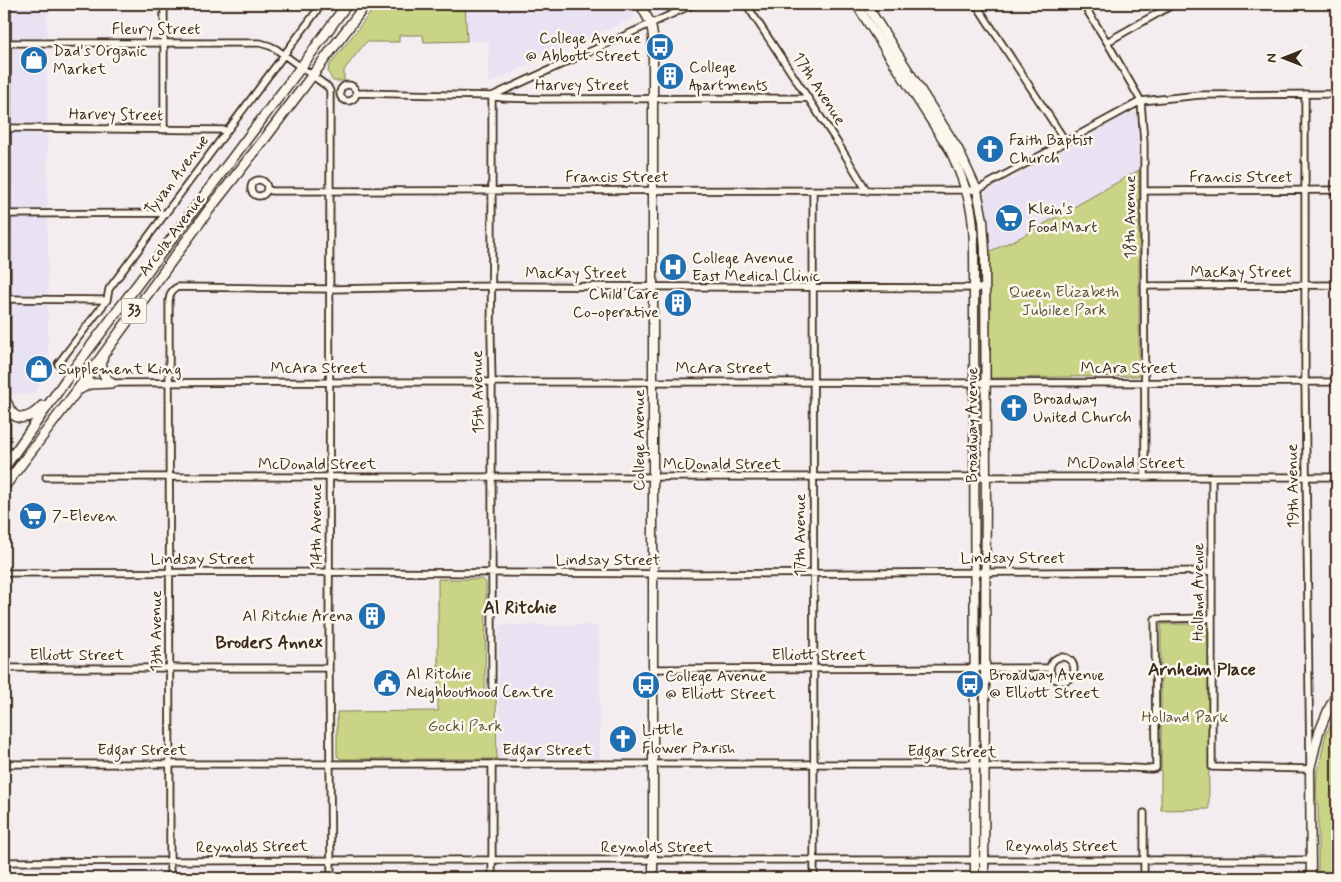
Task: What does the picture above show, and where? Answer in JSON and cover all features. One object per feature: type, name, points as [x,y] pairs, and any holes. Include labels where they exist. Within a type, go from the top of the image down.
[{"type":"main road","points":[[6,4],[4,382],[8,406],[11,412],[22,418],[36,414],[70,374]]},
{"type":"main road","name":"Arcola Avenue","points":[[4,468],[70,374],[301,67],[346,4]]},
{"type":"main road","name":"Arcola Avenue","points":[[4,486],[76,392],[202,219],[366,4]]},
{"type":"main road","points":[[103,354],[101,370],[112,384]]},
{"type":"main road","points":[[76,392],[89,384],[112,384]]},
{"type":"main road","points":[[4,486],[5,392]]},
{"type":"main road","points":[[4,847],[4,878]]},
{"type":"street","points":[[164,4],[164,130]]},
{"type":"street","name":"Tyvan Avenue","points":[[58,364],[107,300],[109,289],[322,4]]},
{"type":"street","name":"College Avenue","points":[[640,4],[651,24],[653,36],[653,878]]},
{"type":"street","points":[[492,96],[694,4]]},
{"type":"street","name":"17th Avenue","points":[[746,4],[839,145],[866,191]]},
{"type":"street","name":"Broadway Avenue","points":[[856,4],[950,150],[960,171],[972,216],[974,288],[975,878]]},
{"type":"street","name":"Broadway Avenue","points":[[866,4],[958,149],[976,190],[983,220],[985,251],[986,477],[984,878]]},
{"type":"street","points":[[976,4],[1066,142]]},
{"type":"street","name":"18th Avenue","points":[[1084,4],[1141,101],[1144,143],[1145,477]]},
{"type":"street","points":[[1108,42],[1174,4],[1205,4]]},
{"type":"street","name":"Fleury Street","points":[[5,43],[260,43],[284,54],[301,67]]},
{"type":"street","name":"14th Avenue","points":[[301,67],[328,87],[330,91],[329,668],[331,878]]},
{"type":"street","name":"Harvey Street","points":[[356,93],[492,96],[533,99],[808,98]]},
{"type":"street","name":"19th Avenue","points":[[1305,94],[1305,382],[1310,878]]},
{"type":"street","points":[[976,190],[1141,101],[1200,95],[1337,94]]},
{"type":"street","name":"15th Avenue","points":[[492,96],[492,687]]},
{"type":"street","name":"Harvey Street","points":[[4,128],[227,130]]},
{"type":"street","name":"Francis Street","points":[[267,189],[272,191],[976,190]]},
{"type":"street","name":"Francis Street","points":[[1144,191],[1337,190]]},
{"type":"street","name":"17th Avenue","points":[[812,191],[814,878]]},
{"type":"street","points":[[5,214],[165,213]]},
{"type":"street","name":"MacKay Street","points":[[1144,286],[1337,285]]},
{"type":"street","name":"MacKay Street","points":[[170,294],[173,289],[178,287],[330,289],[492,286],[985,288]]},
{"type":"street","name":"13th Avenue","points":[[170,294],[170,878]]},
{"type":"street","points":[[4,299],[107,300]]},
{"type":"street","name":"McAra Street","points":[[112,384],[330,382],[1337,382]]},
{"type":"street","name":"McDonald Street","points":[[46,477],[1337,477]]},
{"type":"street","name":"Holland Avenue","points":[[1212,477],[1212,768],[1310,769]]},
{"type":"street","name":"Lindsay Street","points":[[4,573],[813,574],[1212,571]]},
{"type":"street","name":"Edgar Street","points":[[4,764],[974,764],[985,767],[1116,767],[1150,769],[1156,768],[1155,619],[1212,618]]},
{"type":"street","points":[[1061,656],[1073,662],[1075,671],[1070,679],[1062,682],[1051,675],[1050,668],[1053,660],[1061,656]]},
{"type":"street","name":"Elliott Street","points":[[4,668],[329,668]]},
{"type":"street","name":"Elliott Street","points":[[653,669],[1050,668]]},
{"type":"street","points":[[1310,769],[1319,732],[1337,693]]},
{"type":"street","points":[[492,764],[492,878]]},
{"type":"street","points":[[1144,813],[1144,878]]},
{"type":"street","name":"Reynolds Street","points":[[4,862],[1310,860]]},
{"type":"shaded area","points":[[11,4],[47,4],[48,373],[33,394],[11,394]]},
{"type":"shaded area","points":[[465,4],[627,4],[635,17],[488,83],[489,41],[467,41]]},
{"type":"shaded area","points":[[1132,111],[1138,115],[1139,170],[1021,237],[988,252],[983,203],[987,192]]},
{"type":"shaded area","points":[[499,625],[595,625],[599,630],[600,758],[499,758]]},
{"type":"green space","points":[[377,4],[465,4],[467,41],[424,42],[423,35],[399,35],[399,42],[366,42],[344,70],[344,81],[333,81],[328,72],[329,66]]},
{"type":"green space","name":"Queen Elizabeth Jubilee Park","points":[[1139,170],[1139,376],[987,378],[988,252],[1021,237]]},
{"type":"green space","name":"Gocki Park","points":[[438,579],[482,579],[486,584],[485,688],[496,697],[497,759],[341,759],[337,756],[337,712],[438,711]]},
{"type":"green space","name":"Holland Park","points":[[1161,624],[1208,624],[1209,809],[1161,810]]},
{"type":"green space","points":[[1337,714],[1337,878],[1318,878],[1317,769],[1326,733]]},
{"type":"place","name":"College Avenue @ Abbott Street","points":[[660,47]]},
{"type":"place","name":"Dad's Organic Market","points":[[34,60]]},
{"type":"place","name":"College Apartments","points":[[670,76]]},
{"type":"place","name":"Faith Baptist Church","points":[[990,149]]},
{"type":"place","name":"Klein's Food Mart","points":[[1009,218]]},
{"type":"place","name":"College Avenue East Medical Clinic","points":[[673,267]]},
{"type":"place","name":"Child Care Co-operative","points":[[678,303]]},
{"type":"place","name":"Supplement King","points":[[39,369]]},
{"type":"place","name":"Broadway United Church","points":[[1014,408]]},
{"type":"place","name":"7-Eleven","points":[[33,516]]},
{"type":"place","name":"Al Ritchie Arena","points":[[372,616]]},
{"type":"place","name":"Al Ritchie Neighbouthood Centre","points":[[387,683]]},
{"type":"place","name":"Broadway Avenue @ Elliott Street","points":[[970,684]]},
{"type":"place","name":"College Avenue @ Elliott Street","points":[[646,685]]},
{"type":"place","name":"Little Flower Parish","points":[[623,739]]},
{"type":"district","name":"Al Ritchie","points":[[520,608]]},
{"type":"district","name":"Broders Annex","points":[[269,643]]},
{"type":"district","name":"Arnheim Place","points":[[1202,670]]}]
